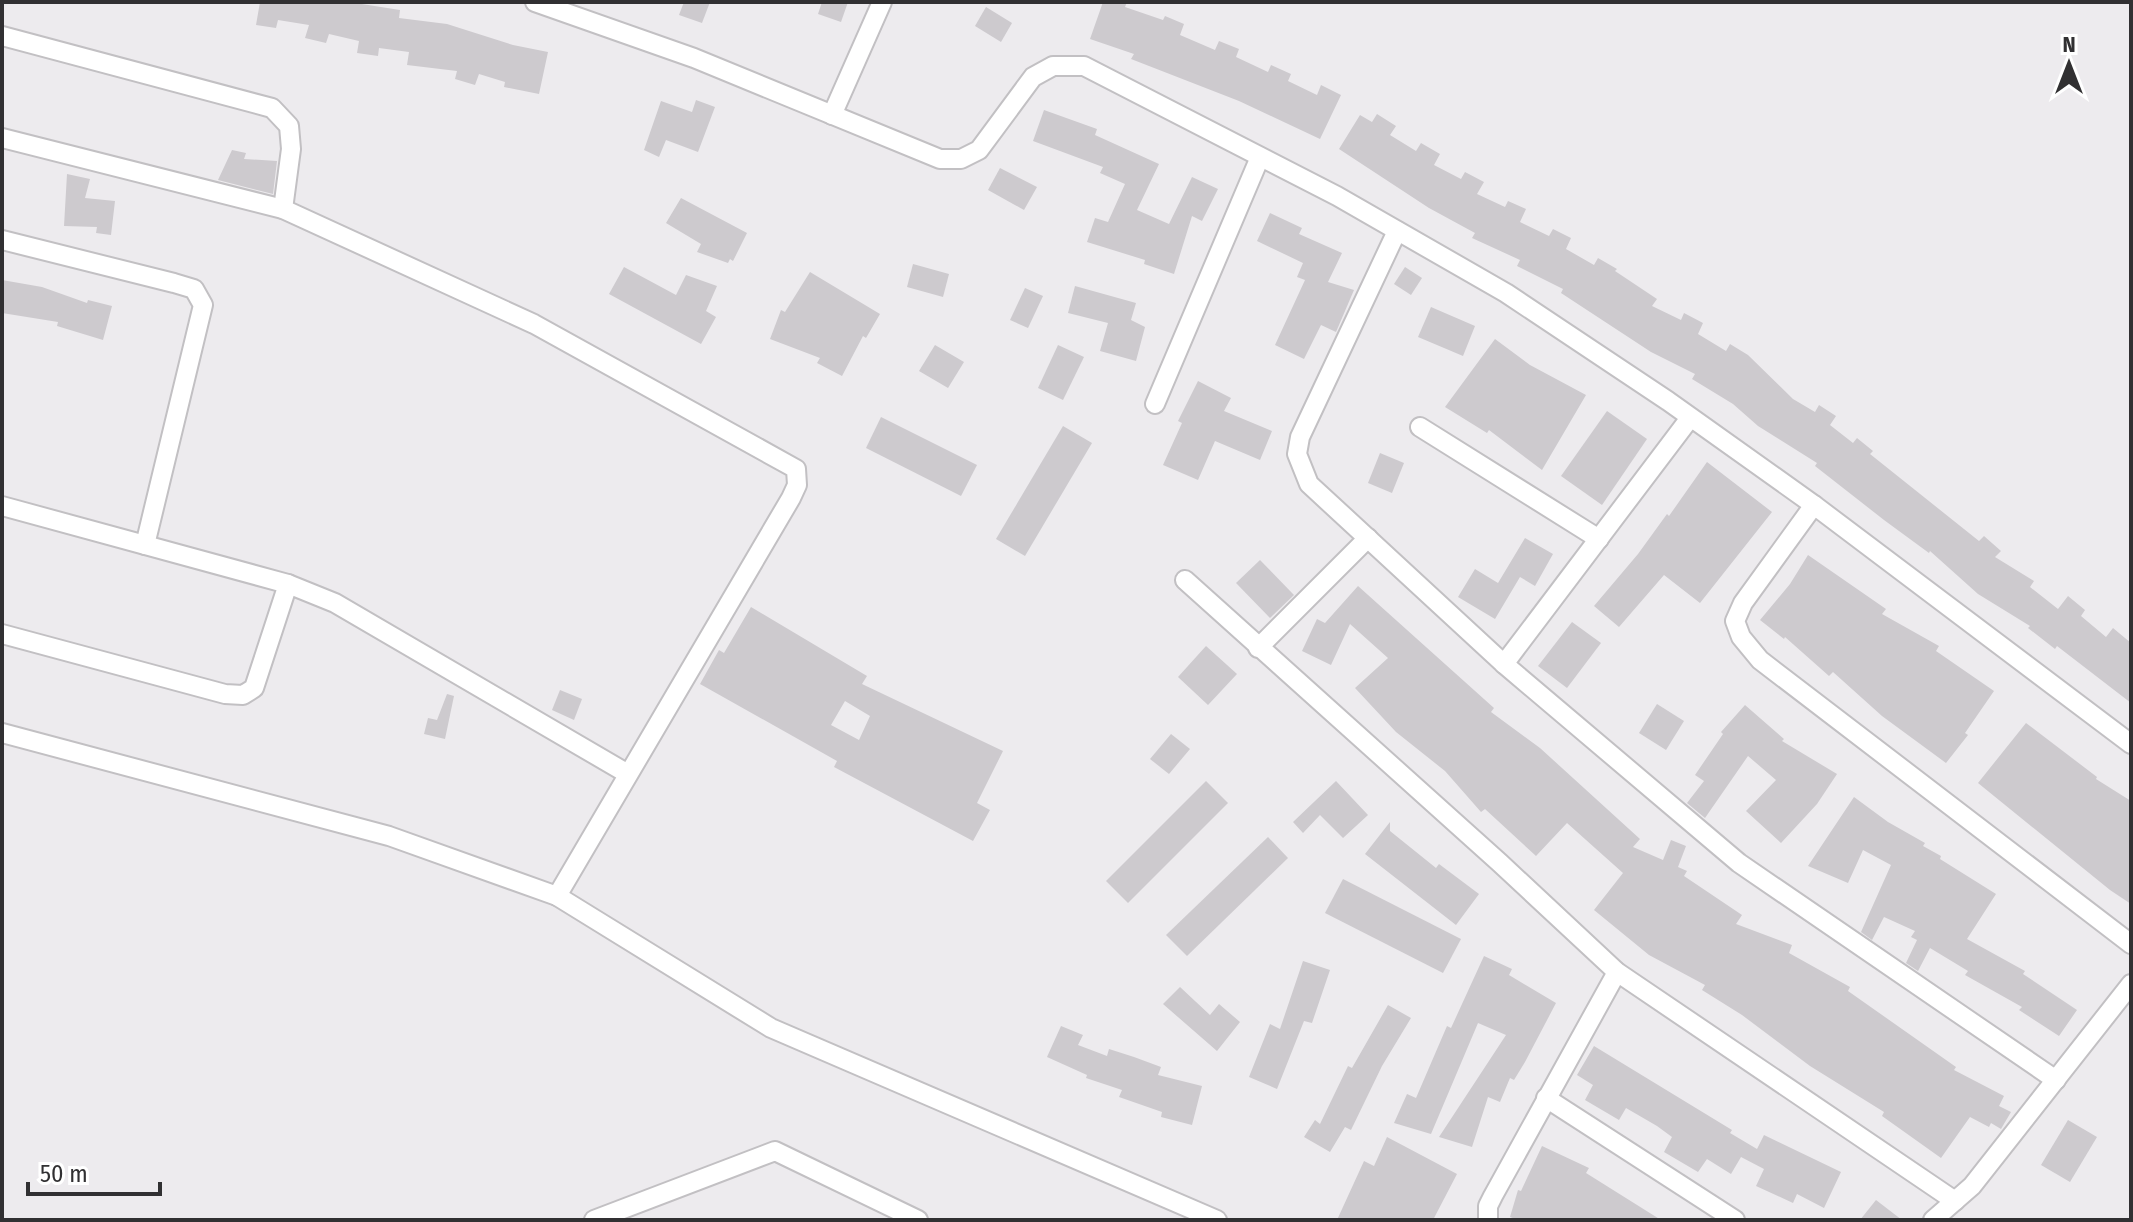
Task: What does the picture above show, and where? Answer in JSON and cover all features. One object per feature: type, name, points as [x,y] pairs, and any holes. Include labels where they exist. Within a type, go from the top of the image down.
[{"type":"street","points":[[535,2],[694,58],[940,159],[961,159],[979,150],[1033,77],[1053,66],[1084,66],[1260,157],[1506,293],[1814,505],[2131,744]]},
{"type":"street","points":[[832,115],[882,2]]},
{"type":"street","points":[[2,36],[272,108],[289,126],[291,149],[283,209]]},
{"type":"street","points":[[2,138],[283,209],[534,324],[796,469],[797,485],[791,498],[557,896]]},
{"type":"street","points":[[1155,404],[1260,157]]},
{"type":"street","points":[[1397,231],[1300,437],[1297,454],[1309,484],[1504,664],[1739,863],[2056,1080]]},
{"type":"street","points":[[2,240],[194,289],[203,305],[145,545]]},
{"type":"street","points":[[1504,664],[1690,418]]},
{"type":"street","points":[[1420,427],[1599,539]]},
{"type":"street","points":[[1814,505],[1743,603],[1735,621],[1741,637],[1760,660],[2131,944]]},
{"type":"street","points":[[2,506],[288,584],[335,603],[628,774]]},
{"type":"street","points":[[1258,648],[1368,538]]},
{"type":"street","points":[[1185,580],[1617,972],[1955,1201]]},
{"type":"street","points":[[2,634],[225,694],[243,695],[254,688],[288,584]]},
{"type":"street","points":[[2,733],[389,836],[557,896],[771,1028],[1217,1220]]},
{"type":"street","points":[[1488,1220],[1488,1206],[1493,1196],[1617,972]]},
{"type":"street","points":[[1933,1220],[1972,1186],[2131,984]]},
{"type":"street","points":[[1546,1098],[1735,1220]]},
{"type":"street","points":[[594,1220],[775,1151],[918,1220]]},
{"type":"building","points":[[260,2],[349,2],[400,10],[399,18],[447,24],[513,45],[548,52],[539,94],[504,87],[505,82],[479,74],[475,85],[455,79],[457,71],[407,65],[409,52],[379,48],[378,56],[357,53],[359,41],[329,34],[326,43],[305,38],[309,25],[278,20],[276,28],[256,25]]},
{"type":"building","points":[[684,2],[710,2],[702,23],[679,15]]},
{"type":"building","points":[[822,2],[848,2],[841,22],[818,14]]},
{"type":"building","points":[[1103,2],[1127,2],[1125,7],[1163,20],[1165,16],[1184,24],[1180,35],[1215,50],[1219,41],[1239,49],[1236,57],[1268,72],[1271,65],[1291,74],[1288,81],[1317,95],[1321,85],[1341,95],[1320,139],[1239,101],[1131,59],[1134,54],[1090,39]]},
{"type":"building","points":[[986,7],[1012,23],[1001,42],[975,26]]},
{"type":"building","points":[[696,100],[715,107],[698,152],[666,140],[659,157],[644,150],[661,101],[692,112]]},
{"type":"building","points":[[1044,110],[1097,129],[1095,135],[1159,164],[1137,210],[1169,224],[1192,177],[1218,189],[1202,221],[1192,216],[1174,274],[1144,264],[1145,260],[1087,242],[1095,218],[1108,222],[1125,184],[1100,173],[1103,167],[1033,141]]},
{"type":"building","points":[[1377,114],[1396,126],[1390,135],[1416,151],[1421,143],[1440,154],[1434,165],[1461,179],[1465,172],[1484,182],[1477,194],[1505,207],[1508,201],[1526,209],[1520,222],[1549,236],[1553,229],[1571,238],[1566,249],[1594,265],[1598,258],[1617,269],[1615,271],[1657,299],[1652,306],[1681,320],[1684,313],[1703,323],[1698,334],[1726,351],[1730,344],[1748,355],[1793,399],[1815,412],[1819,405],[1836,416],[1830,425],[1853,443],[1857,438],[1873,451],[1870,454],[1979,541],[1984,536],[2001,551],[1995,557],[2034,581],[2030,587],[2058,609],[2068,596],[2085,610],[2081,616],[2106,637],[2113,628],[2131,643],[2131,703],[2057,646],[2055,649],[2028,628],[2030,626],[1978,594],[1930,551],[1884,520],[1815,466],[1817,463],[1692,379],[1695,374],[1651,352],[1561,293],[1563,289],[1517,266],[1520,260],[1472,238],[1475,233],[1429,208],[1339,149],[1360,115],[1372,122]]},
{"type":"building","points":[[232,150],[246,153],[244,159],[277,161],[273,194],[218,180]]},
{"type":"building","points":[[1000,168],[1037,187],[1024,210],[988,190]]},
{"type":"building","points":[[67,174],[90,179],[85,198],[115,201],[111,235],[96,233],[97,227],[64,226]]},
{"type":"building","points":[[681,198],[747,233],[733,261],[730,259],[728,263],[697,252],[701,244],[666,223]]},
{"type":"building","points":[[1270,213],[1302,228],[1299,234],[1342,253],[1328,282],[1354,290],[1336,332],[1321,325],[1304,359],[1275,345],[1305,280],[1297,277],[1303,263],[1257,241]]},
{"type":"building","points":[[913,264],[949,274],[943,297],[907,287]]},
{"type":"building","points":[[624,267],[676,295],[686,275],[717,286],[706,311],[716,317],[701,344],[609,294]]},
{"type":"building","points":[[1405,267],[1422,278],[1411,295],[1394,284]]},
{"type":"building","points":[[810,272],[880,314],[866,338],[863,336],[842,376],[817,363],[820,358],[770,339],[781,310],[785,312]]},
{"type":"building","points":[[2,280],[42,287],[87,303],[88,300],[112,306],[103,340],[57,326],[58,322],[2,313]]},
{"type":"building","points":[[1075,286],[1136,303],[1131,320],[1145,327],[1136,361],[1100,351],[1108,323],[1068,313]]},
{"type":"building","points":[[1025,288],[1043,296],[1028,328],[1010,320]]},
{"type":"building","points":[[1431,307],[1475,326],[1463,356],[1418,337]]},
{"type":"building","points":[[1495,339],[1530,365],[1586,395],[1542,470],[1489,430],[1487,433],[1445,407]]},
{"type":"building","points":[[935,345],[964,362],[948,388],[919,371]]},
{"type":"building","points":[[1058,345],[1084,357],[1063,400],[1038,388]]},
{"type":"building","points":[[1198,381],[1231,398],[1224,411],[1272,431],[1260,460],[1215,441],[1198,480],[1163,465],[1182,423],[1178,421]]},
{"type":"building","points":[[1607,411],[1647,439],[1602,505],[1561,476]]},
{"type":"building","points":[[881,417],[977,465],[961,496],[866,448]]},
{"type":"building","points":[[1063,426],[1092,443],[1025,556],[996,539]]},
{"type":"building","points":[[1380,453],[1404,463],[1392,493],[1368,483]]},
{"type":"building","points":[[1707,462],[1772,512],[1700,603],[1664,575],[1619,627],[1594,606],[1667,514],[1669,516]]},
{"type":"building","points":[[1525,538],[1553,554],[1535,586],[1520,577],[1495,619],[1458,597],[1475,569],[1498,583]]},
{"type":"building","points":[[1808,555],[1886,609],[1882,614],[1939,646],[1936,651],[1994,691],[1965,733],[1968,735],[1946,763],[1882,716],[1833,672],[1829,676],[1785,637],[1760,620],[1790,584]]},
{"type":"building","points":[[1260,560],[1294,595],[1270,618],[1236,583]]},
{"type":"building","points":[[1358,586],[1494,708],[1491,712],[1540,748],[1640,839],[1633,847],[1663,860],[1671,840],[1686,846],[1678,867],[1687,871],[1684,876],[1742,915],[1736,924],[1792,945],[1789,953],[1850,987],[1848,991],[1956,1067],[1954,1070],[2004,1096],[1999,1106],[2011,1112],[2001,1129],[1991,1123],[1989,1127],[1970,1117],[1941,1158],[1882,1116],[1884,1112],[1810,1066],[1742,1015],[1702,990],[1705,985],[1649,955],[1594,910],[1623,873],[1567,823],[1536,856],[1485,809],[1481,812],[1445,771],[1396,732],[1355,688],[1388,658],[1350,624],[1331,665],[1302,651],[1317,619],[1325,623]]},
{"type":"building","points":[[751,607],[867,676],[862,684],[1003,751],[977,803],[990,810],[973,841],[834,767],[837,761],[700,684],[719,650],[724,653]],"holes":[[[845,701],[870,716],[859,740],[831,725]]]},
{"type":"building","points":[[1572,622],[1601,643],[1567,688],[1538,666]]},
{"type":"building","points":[[1206,646],[1237,674],[1208,705],[1178,677]]},
{"type":"building","points":[[560,690],[582,699],[574,720],[552,710]]},
{"type":"building","points":[[447,694],[454,696],[445,739],[424,734],[428,718],[437,720]]},
{"type":"building","points":[[1657,704],[1684,721],[1666,750],[1639,733]]},
{"type":"building","points":[[1745,705],[1784,739],[1782,741],[1837,774],[1817,804],[1781,843],[1746,811],[1776,780],[1748,756],[1705,818],[1687,803],[1704,781],[1695,775],[1723,734],[1721,732]]},
{"type":"building","points":[[2026,723],[2096,779],[2131,801],[2131,904],[1978,783]]},
{"type":"building","points":[[1171,734],[1190,749],[1169,774],[1150,759]]},
{"type":"building","points":[[1206,781],[1228,803],[1128,903],[1106,881]]},
{"type":"building","points":[[1336,781],[1368,815],[1343,838],[1320,815],[1303,833],[1293,822]]},
{"type":"building","points":[[1854,797],[1888,822],[1925,843],[1923,846],[1941,856],[1940,859],[1996,894],[1967,939],[2025,971],[2023,974],[2077,1010],[2059,1036],[2019,1010],[2022,1007],[1965,975],[1968,971],[1930,948],[1918,971],[1906,963],[1917,940],[1911,937],[1915,931],[1884,917],[1872,940],[1861,932],[1891,865],[1863,850],[1848,883],[1808,866]]},
{"type":"building","points":[[1390,822],[1390,831],[1436,868],[1439,864],[1479,894],[1456,925],[1365,854]]},
{"type":"building","points":[[1268,837],[1288,858],[1187,956],[1166,935]]},
{"type":"building","points":[[1343,879],[1461,939],[1443,973],[1325,913]]},
{"type":"building","points":[[1484,956],[1512,969],[1509,975],[1556,1003],[1514,1080],[1510,1078],[1500,1102],[1488,1097],[1472,1147],[1439,1137],[1506,1035],[1478,1023],[1431,1134],[1394,1123],[1407,1094],[1416,1098],[1447,1026],[1451,1028]]},
{"type":"building","points":[[1303,961],[1330,970],[1312,1023],[1304,1021],[1277,1089],[1249,1077],[1270,1024],[1280,1029]]},
{"type":"building","points":[[1180,987],[1210,1015],[1219,1004],[1240,1022],[1217,1051],[1163,1004]]},
{"type":"building","points":[[1388,1005],[1411,1018],[1382,1066],[1351,1130],[1345,1127],[1330,1152],[1304,1137],[1315,1120],[1320,1124],[1348,1066],[1352,1068]]},
{"type":"building","points":[[1061,1026],[1083,1035],[1078,1045],[1107,1056],[1109,1049],[1134,1057],[1161,1067],[1158,1075],[1202,1086],[1192,1125],[1161,1117],[1162,1112],[1119,1097],[1122,1090],[1086,1078],[1087,1075],[1047,1057]]},
{"type":"building","points":[[1594,1046],[1732,1130],[1730,1133],[1757,1149],[1764,1135],[1841,1172],[1824,1208],[1797,1194],[1793,1203],[1756,1186],[1764,1169],[1741,1157],[1731,1174],[1707,1159],[1698,1172],[1664,1152],[1672,1137],[1657,1126],[1626,1108],[1619,1120],[1585,1100],[1593,1085],[1577,1075]]},
{"type":"building","points":[[2068,1120],[2097,1137],[2070,1182],[2041,1165]]},
{"type":"building","points":[[1387,1137],[1457,1174],[1433,1220],[1337,1220],[1364,1161],[1374,1166]]},
{"type":"building","points":[[1542,1146],[1589,1168],[1586,1173],[1661,1220],[1518,1220],[1510,1217],[1518,1190],[1521,1191]]},
{"type":"building","points":[[1876,1200],[1902,1220],[1860,1220]]}]
